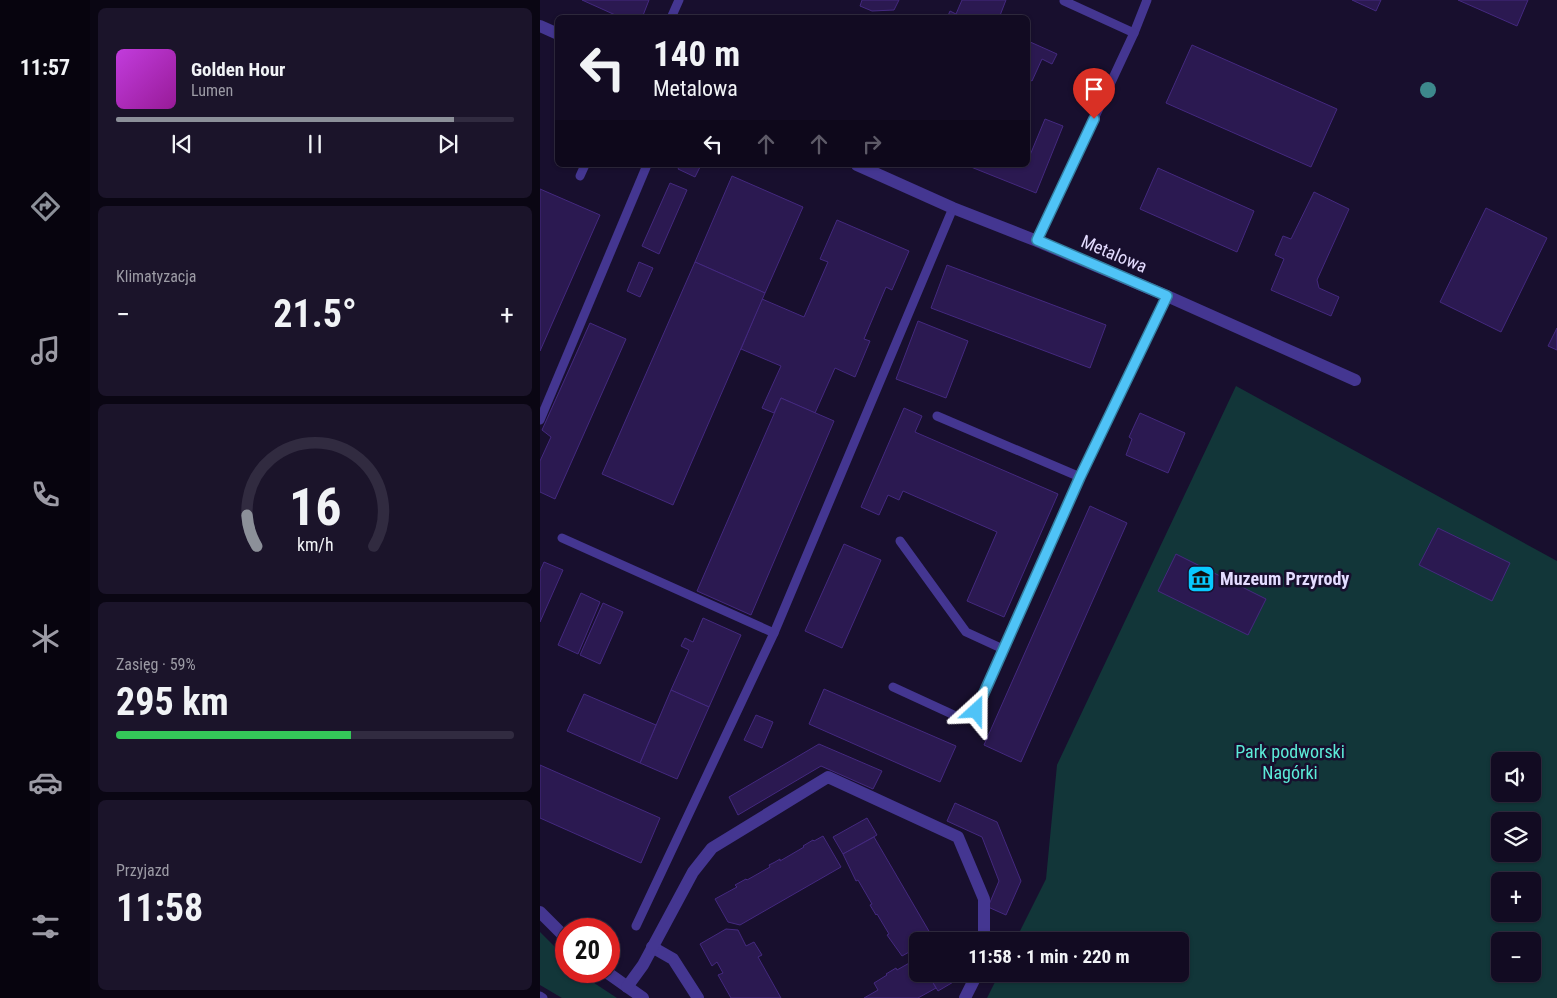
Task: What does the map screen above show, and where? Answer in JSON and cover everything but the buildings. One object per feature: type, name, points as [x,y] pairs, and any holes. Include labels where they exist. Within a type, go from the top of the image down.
[{"type":"street","points":[[540,26],[555,33]]},
{"type":"street","name":"Metalowa","points":[[862,167],[954,208],[1037,240],[1167,296],[1355,380]]},
{"type":"street","points":[[627,987],[652,947],[693,872],[712,848],[828,777],[958,837],[984,899],[984,932]]},
{"type":"street","points":[[540,912],[555,927]]},
{"type":"street","points":[[652,947],[673,959],[698,998]]},
{"type":"street","points":[[620,982],[643,998]]},
{"type":"street","points":[[966,998],[973,982]]},
{"type":"lane","points":[[673,15],[679,0]]},
{"type":"lane","points":[[1037,240],[1134,33],[1147,0]]},
{"type":"lane","points":[[1064,2],[1134,33]]},
{"type":"lane","points":[[580,176],[584,167]]},
{"type":"lane","points":[[540,420],[646,167]]},
{"type":"lane","points":[[636,926],[774,633],[954,208]]},
{"type":"lane","points":[[893,687],[956,716],[976,711],[1080,477],[1167,296]]},
{"type":"lane","points":[[936,416],[1080,477]]},
{"type":"lane","points":[[562,538],[774,633]]},
{"type":"lane","points":[[900,541],[966,632],[1003,649]]},
{"type":"green space","name":"Park podworski Nagórki","points":[[1236,386],[1557,561],[1557,998],[987,998],[995,982],[1189,982],[1189,932],[1020,932],[1046,879],[1057,765]]},
{"type":"green space","points":[[540,932],[555,947],[555,983],[594,983],[617,998],[562,998],[540,985]]},
{"type":"place","name":"Muzeum Przyrody","points":[[1201,579]]},
{"type":"route","points":[[976,711],[1080,477],[1167,296],[1037,240],[1094,119]]}]
